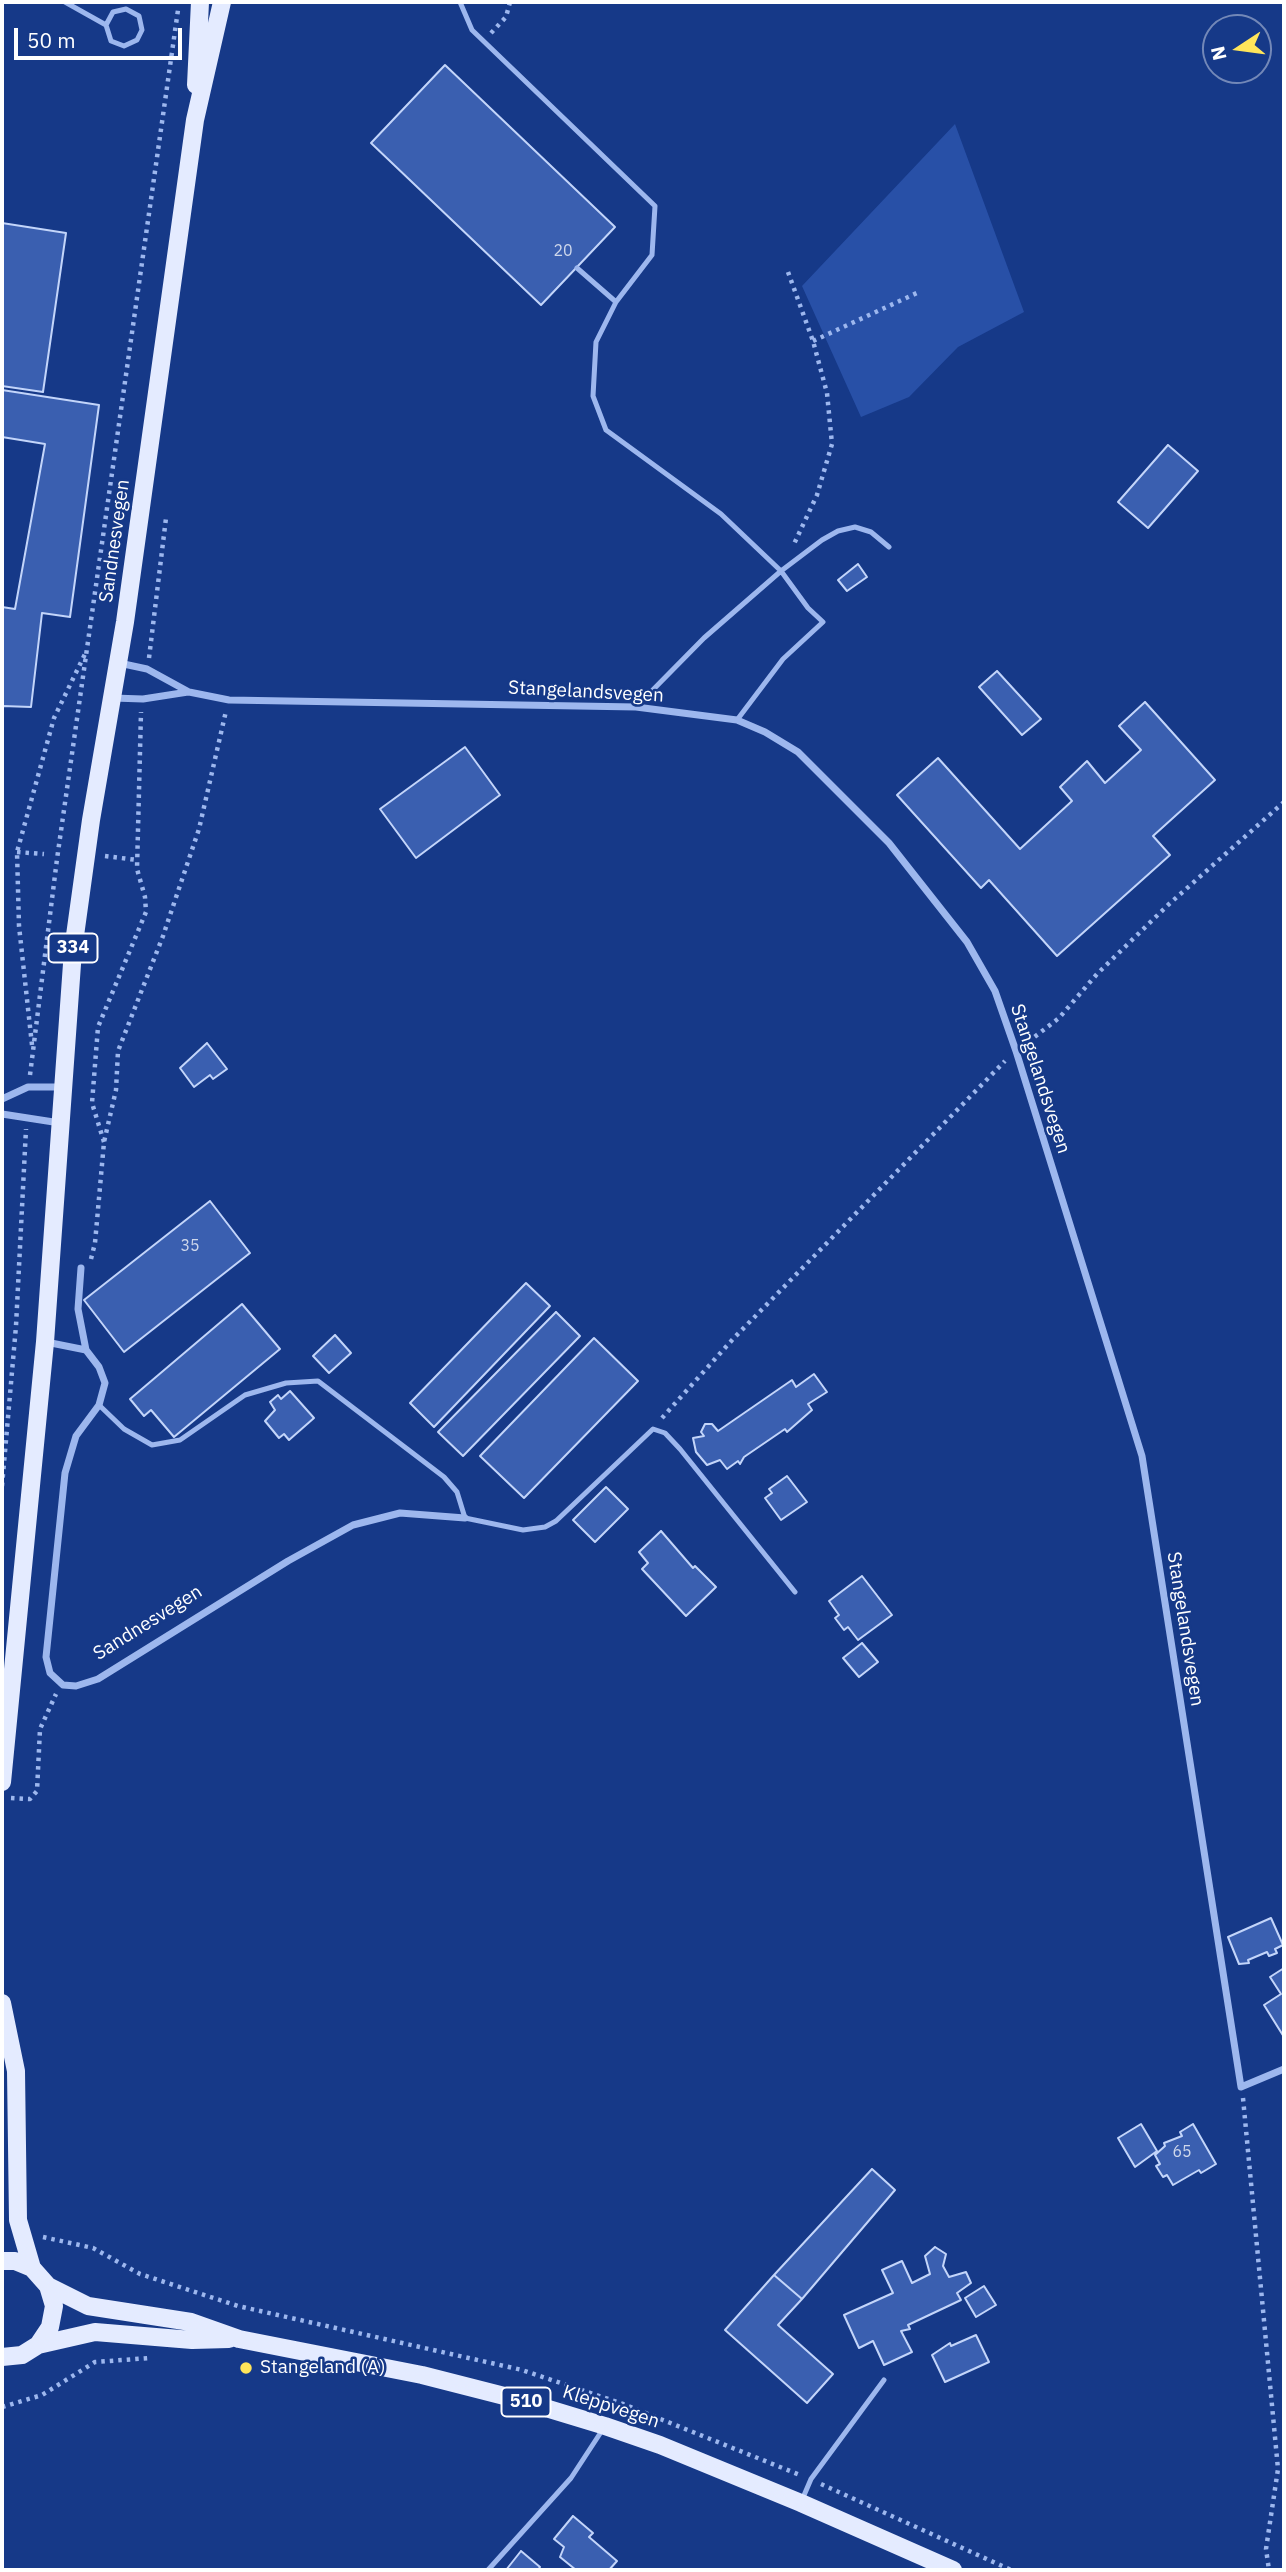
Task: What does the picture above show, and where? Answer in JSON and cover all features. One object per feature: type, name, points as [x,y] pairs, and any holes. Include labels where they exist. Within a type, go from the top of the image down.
[{"type":"main road","name":"334","points":[[195,120],[200,2]]},
{"type":"main road","name":"Sandnesvegen","points":[[2,1782],[45,1342],[73,950],[119,663],[195,120],[222,2]]},
{"type":"main road","points":[[2,2003],[16,2071],[18,2220],[32,2268]]},
{"type":"main road","points":[[2,2261],[15,2261],[32,2268]]},
{"type":"main road","name":"Kleppvegen","points":[[32,2268],[48,2286],[88,2306],[191,2322],[239,2339],[422,2375],[516,2399],[605,2426],[801,2502],[953,2570]]},
{"type":"main road","points":[[38,2345],[50,2327],[54,2306],[48,2286]]},
{"type":"main road","name":"Kleppvegen","points":[[2,2357],[22,2355],[38,2345],[95,2332],[192,2340],[239,2339]]},
{"type":"street","name":"Stangelandsvegen","points":[[119,663],[147,668],[189,692]]},
{"type":"street","name":"Stangelandsvegen","points":[[112,698],[143,699],[189,692],[229,699],[635,707],[737,720],[765,732],[798,752],[889,843],[967,942],[995,991],[1142,1456],[1241,2087]]},
{"type":"street","points":[[2,1099],[29,1087],[63,1087]]},
{"type":"street","points":[[2,1114],[26,1120],[61,1123]]},
{"type":"street","points":[[60,1683],[50,1673],[46,1657],[65,1473],[76,1436],[99,1405],[104,1391],[103,1375],[86,1350],[78,1309],[81,1268]]},
{"type":"street","points":[[45,1342],[86,1350]]},
{"type":"street","name":"Sandnesvegen","points":[[60,1683],[76,1686],[98,1679],[288,1561],[353,1525],[400,1513],[465,1518]]},
{"type":"street","points":[[1241,2087],[1284,2069]]},
{"type":"lane","points":[[65,2],[106,25],[111,41],[124,46],[137,40],[142,30],[139,16],[126,5],[113,12],[106,25]]},
{"type":"lane","points":[[460,2],[472,30],[655,206],[652,255],[615,302],[596,342],[593,396],[607,430],[721,514],[781,570],[808,608],[823,622],[783,659],[737,720]]},
{"type":"lane","points":[[577,268],[615,302]]},
{"type":"lane","points":[[635,707],[704,638],[781,570],[821,540],[838,531],[855,527],[871,532],[889,547]]},
{"type":"lane","points":[[99,1405],[124,1429],[152,1445],[180,1440],[245,1395],[286,1383],[318,1381],[444,1477],[457,1492],[465,1518],[523,1530],[545,1527],[556,1521],[653,1429],[665,1433],[680,1449],[795,1592]]},
{"type":"lane","points":[[801,2502],[811,2479],[884,2380]]},
{"type":"lane","points":[[488,2570],[571,2478],[605,2426]]},
{"type":"path","points":[[29,1087],[87,650],[179,2]]},
{"type":"path","points":[[484,42],[506,17],[510,2]]},
{"type":"path","points":[[781,570],[817,495],[832,444],[827,393],[813,341],[788,272]]},
{"type":"path","points":[[813,341],[919,292]]},
{"type":"path","points":[[147,668],[166,518]]},
{"type":"path","points":[[33,1050],[28,1029],[20,939],[17,852],[54,718],[87,650]]},
{"type":"path","points":[[104,1142],[92,1103],[98,1027],[146,912],[137,860],[143,699]]},
{"type":"path","points":[[81,1268],[91,1258],[95,1243],[104,1142],[116,1090],[118,1052],[163,936],[199,829],[229,699]]},
{"type":"path","points":[[653,1429],[733,1339],[1016,1051],[1059,1018],[1097,974],[1284,802]]},
{"type":"path","points":[[17,852],[44,854]]},
{"type":"path","points":[[105,856],[137,860]]},
{"type":"path","points":[[2,1486],[17,1313],[26,1120]]},
{"type":"path","points":[[2,1797],[25,1801],[37,1791],[40,1730],[60,1683]]},
{"type":"path","points":[[1241,2087],[1278,2469],[1266,2549],[1269,2570]]},
{"type":"path","points":[[2,2407],[42,2395],[95,2362],[154,2358]]},
{"type":"shaded area","points":[[955,124],[1024,312],[958,347],[909,397],[861,417],[802,286]]},
{"type":"building","points":[[445,65],[615,227],[541,305],[371,143]]},
{"type":"building","points":[[2,223],[66,233],[43,392],[2,386]]},
{"type":"building","points":[[2,390],[99,405],[70,617],[42,613],[31,707],[3,706],[2,719],[2,607],[15,609],[45,444],[2,437]]},
{"type":"building","points":[[1168,445],[1198,471],[1148,528],[1118,502]]},
{"type":"building","points":[[858,564],[867,577],[847,591],[838,580]]},
{"type":"building","points":[[997,671],[1041,719],[1022,735],[979,687]]},
{"type":"building","points":[[1145,702],[1215,780],[1153,836],[1170,855],[1057,956],[989,880],[981,888],[897,795],[938,758],[1020,849],[1072,801],[1060,787],[1087,761],[1105,783],[1141,750],[1119,726]]},
{"type":"building","points":[[465,747],[500,795],[416,858],[380,809]]},
{"type":"building","points":[[207,1043],[227,1069],[213,1079],[210,1075],[194,1087],[180,1068]]},
{"type":"building","points":[[210,1201],[250,1253],[124,1352],[84,1300]]},
{"type":"building","points":[[526,1283],[550,1306],[434,1427],[410,1403]]},
{"type":"building","points":[[242,1304],[280,1349],[174,1437],[151,1410],[144,1416],[130,1399]]},
{"type":"building","points":[[556,1312],[580,1336],[463,1456],[438,1432]]},
{"type":"building","points":[[335,1335],[351,1353],[329,1373],[313,1356]]},
{"type":"building","points":[[594,1338],[638,1381],[524,1498],[480,1456]]},
{"type":"building","points":[[814,1374],[827,1392],[808,1404],[812,1410],[787,1432],[785,1429],[744,1457],[740,1464],[738,1461],[727,1469],[720,1460],[707,1465],[696,1452],[693,1438],[704,1436],[701,1432],[705,1424],[712,1424],[718,1431],[792,1380],[796,1387]]},
{"type":"building","points":[[290,1391],[314,1418],[289,1440],[284,1434],[279,1438],[265,1421],[275,1410],[270,1402],[278,1395],[281,1399]]},
{"type":"building","points":[[787,1476],[807,1502],[781,1520],[765,1498],[772,1493],[769,1489]]},
{"type":"building","points":[[606,1487],[628,1509],[595,1542],[573,1520]]},
{"type":"building","points":[[661,1531],[693,1568],[695,1566],[716,1587],[686,1616],[642,1569],[648,1563],[639,1552]]},
{"type":"building","points":[[862,1576],[892,1615],[858,1640],[848,1627],[844,1630],[835,1618],[839,1615],[829,1601]]},
{"type":"building","points":[[862,1643],[878,1662],[859,1677],[843,1658]]},
{"type":"building","points":[[1271,1918],[1283,1945],[1275,1949],[1277,1953],[1269,1956],[1267,1952],[1248,1960],[1249,1963],[1239,1964],[1228,1937]]},
{"type":"building","points":[[1284,1968],[1284,2037],[1264,2005],[1281,1994],[1270,1977]]},
{"type":"building","points":[[1141,2124],[1157,2151],[1135,2167],[1118,2138]]},
{"type":"building","points":[[1193,2124],[1216,2164],[1173,2185],[1167,2175],[1163,2177],[1156,2166],[1160,2164],[1155,2155],[1165,2146],[1164,2143],[1182,2136],[1180,2132]]},
{"type":"building","points":[[872,2169],[895,2190],[802,2299],[774,2275]]},
{"type":"building","points":[[935,2247],[946,2254],[943,2266],[949,2277],[966,2272],[971,2283],[957,2293],[961,2300],[908,2325],[910,2329],[901,2331],[912,2352],[884,2365],[873,2341],[859,2348],[844,2315],[893,2293],[882,2270],[902,2261],[912,2283],[930,2274],[925,2256]]},
{"type":"building","points":[[774,2275],[802,2299],[778,2325],[833,2374],[807,2403],[725,2330]]},
{"type":"building","points":[[984,2286],[996,2305],[976,2317],[965,2298]]},
{"type":"building","points":[[976,2335],[989,2362],[945,2382],[932,2355],[950,2343],[951,2346]]},
{"type":"building","points":[[573,2516],[593,2533],[589,2537],[617,2561],[609,2570],[576,2570],[560,2557],[564,2547],[554,2539]]},
{"type":"building","points":[[521,2551],[540,2567],[538,2570],[506,2570]]},
{"type":"place","name":"Stangeland (A)","points":[[246,2368]]}]
